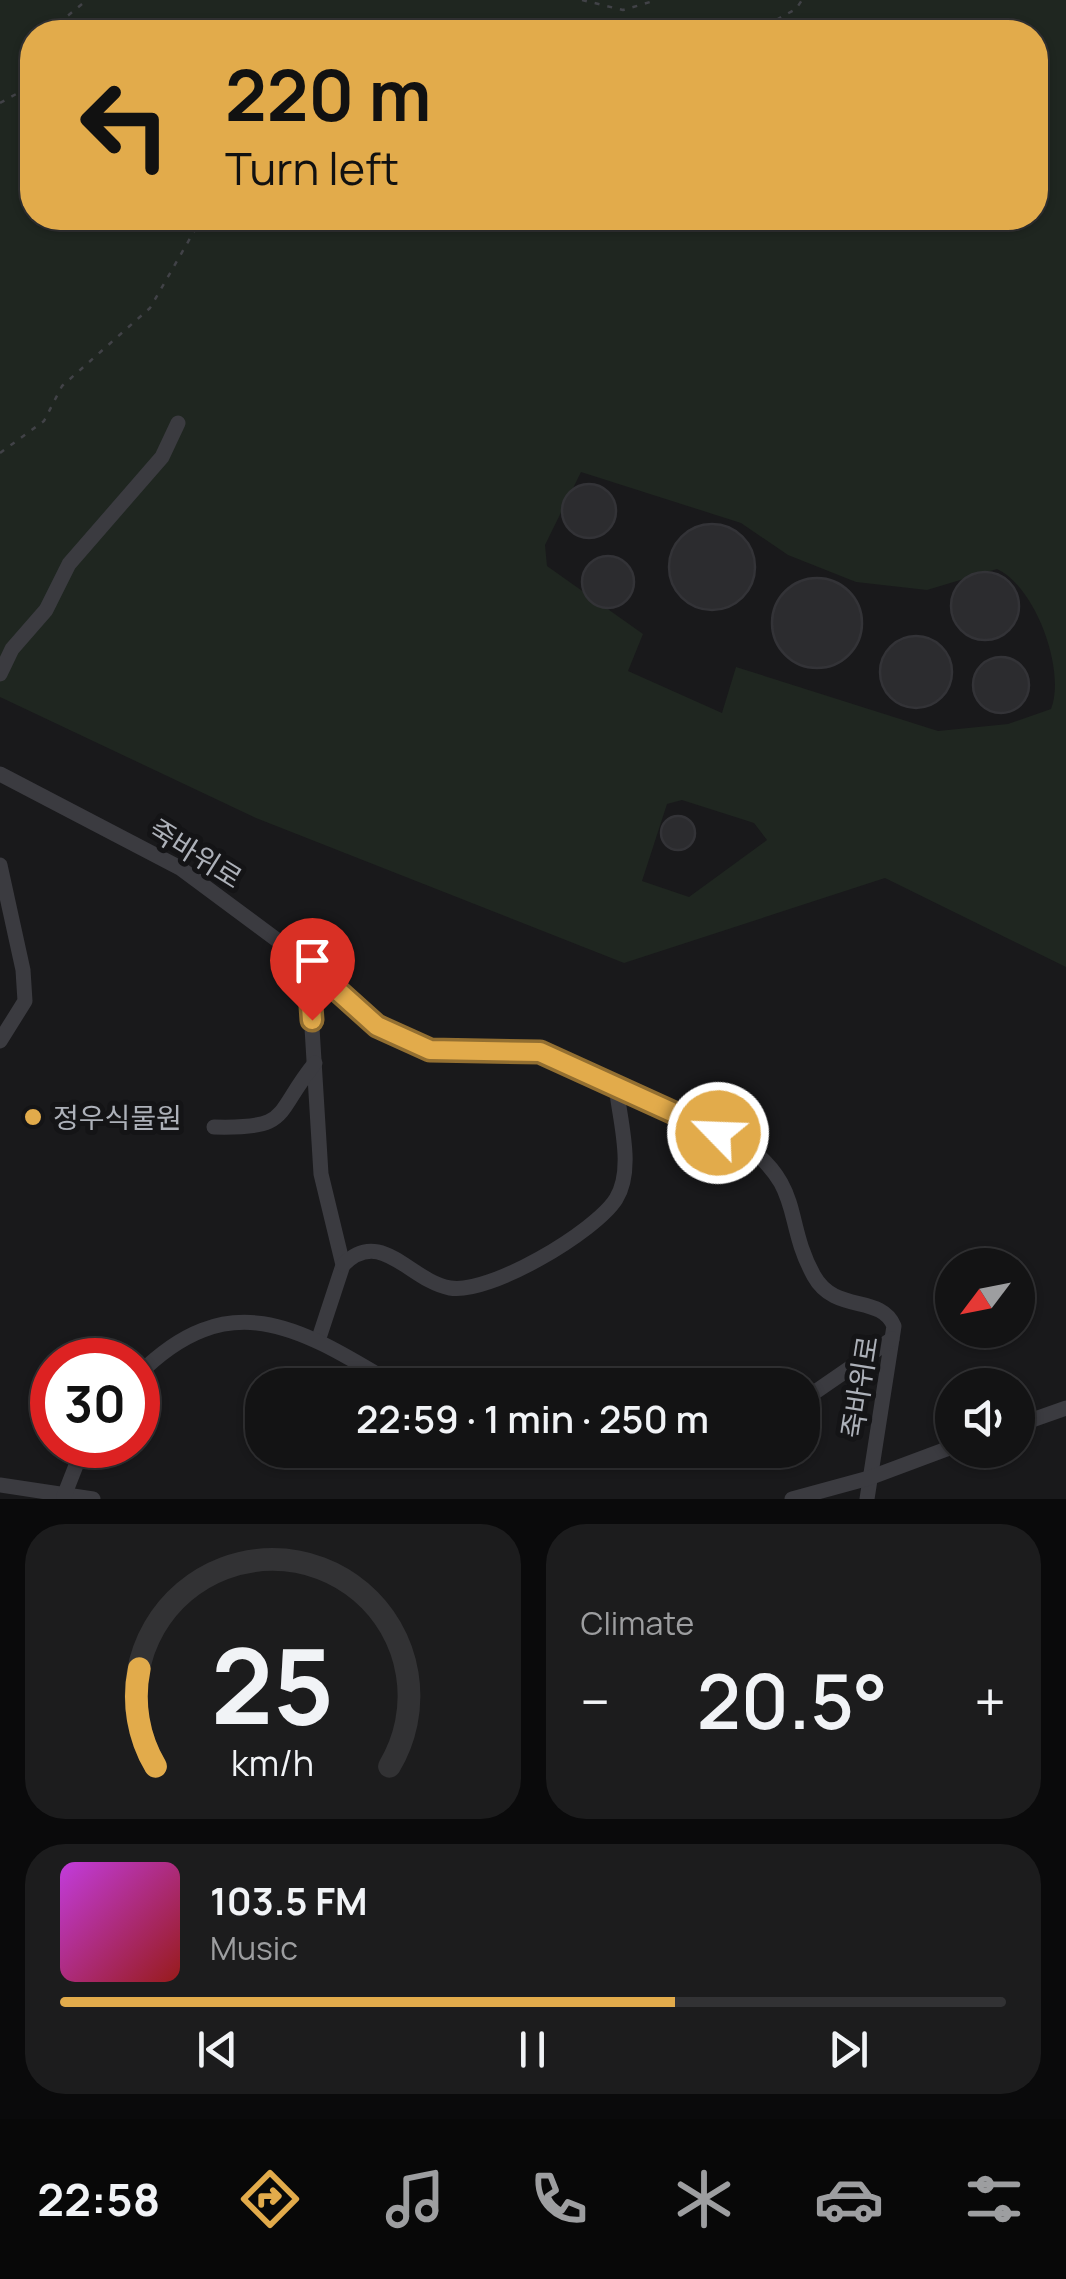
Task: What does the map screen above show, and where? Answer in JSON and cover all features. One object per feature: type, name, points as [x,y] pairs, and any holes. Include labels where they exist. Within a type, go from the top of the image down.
[{"type":"street","points":[[0,674],[12,649],[46,610],[70,564],[162,457],[178,423]]},
{"type":"street","name":"죽바위로","points":[[2,770],[180,868],[308,964],[377,1026],[430,1050],[540,1052],[743,1143],[772,1164],[814,1276],[833,1298],[890,1315],[894,1326],[866,1499]]},
{"type":"street","points":[[0,866],[23,970],[25,1001],[0,1041]]},
{"type":"street","points":[[308,964],[321,1174],[343,1265]]},
{"type":"street","points":[[214,1127],[271,1123],[284,1114],[315,1063]]},
{"type":"street","points":[[318,1342],[343,1265],[355,1253],[376,1249],[448,1288],[475,1288],[510,1276],[540,1258],[616,1199],[624,1163],[616,1085]]},
{"type":"street","points":[[160,1354],[210,1325],[231,1320],[290,1329],[365,1368]]},
{"type":"street","points":[[820,1389],[892,1339]]},
{"type":"street","points":[[1035,1419],[1066,1408]]},
{"type":"street","points":[[792,1499],[869,1478],[935,1453]]},
{"type":"street","points":[[64,1496],[75,1468]]},
{"type":"street","points":[[0,1485],[94,1499]]},
{"type":"path","points":[[63,20],[88,0]]},
{"type":"path","points":[[582,0],[623,10],[657,0]]},
{"type":"path","points":[[775,20],[802,0]]},
{"type":"path","points":[[0,453],[44,421],[62,386],[150,308],[195,230]]},
{"type":"shaded area","points":[[0,0],[1066,0],[1066,967],[885,878],[624,963],[256,818],[0,697]],"holes":[[[581,472],[741,523],[788,555],[856,582],[927,590],[997,569],[1024,593],[1044,632],[1054,674],[1051,709],[1008,724],[938,731],[736,667],[722,713],[628,671],[643,634],[547,566],[545,545]],[[682,800],[754,823],[767,840],[689,897],[642,881],[667,804]]]},
{"type":"building","points":[[589,484],[608,492],[616,511],[608,530],[589,538],[570,530],[562,511],[570,492]]},
{"type":"building","points":[[712,524],[742,537],[755,567],[742,597],[712,610],[682,597],[669,567],[682,537]]},
{"type":"building","points":[[608,556],[626,564],[634,582],[626,600],[608,608],[590,600],[582,582],[590,564]]},
{"type":"building","points":[[985,572],[998,574],[1009,582],[1017,593],[1017,619],[1009,630],[998,638],[985,640],[972,638],[961,630],[953,619],[951,606],[953,593],[961,582],[972,574]]},
{"type":"building","points":[[817,578],[834,581],[849,591],[859,606],[859,640],[849,655],[834,665],[817,668],[800,665],[785,655],[775,640],[772,623],[775,606],[785,591],[800,581]]},
{"type":"building","points":[[916,636],[941,647],[952,672],[941,697],[916,708],[891,697],[880,672],[891,647]]},
{"type":"building","points":[[1001,657],[1021,665],[1029,685],[1021,705],[1001,713],[981,705],[973,685],[981,665]]},
{"type":"building","points":[[678,816],[690,821],[695,833],[690,845],[678,850],[666,845],[661,833],[666,821]]},
{"type":"place","name":"정우식물원","points":[[33,1117]]},
{"type":"route","points":[[312,1020],[308,964],[377,1026],[430,1050],[540,1052],[718,1133]]}]
